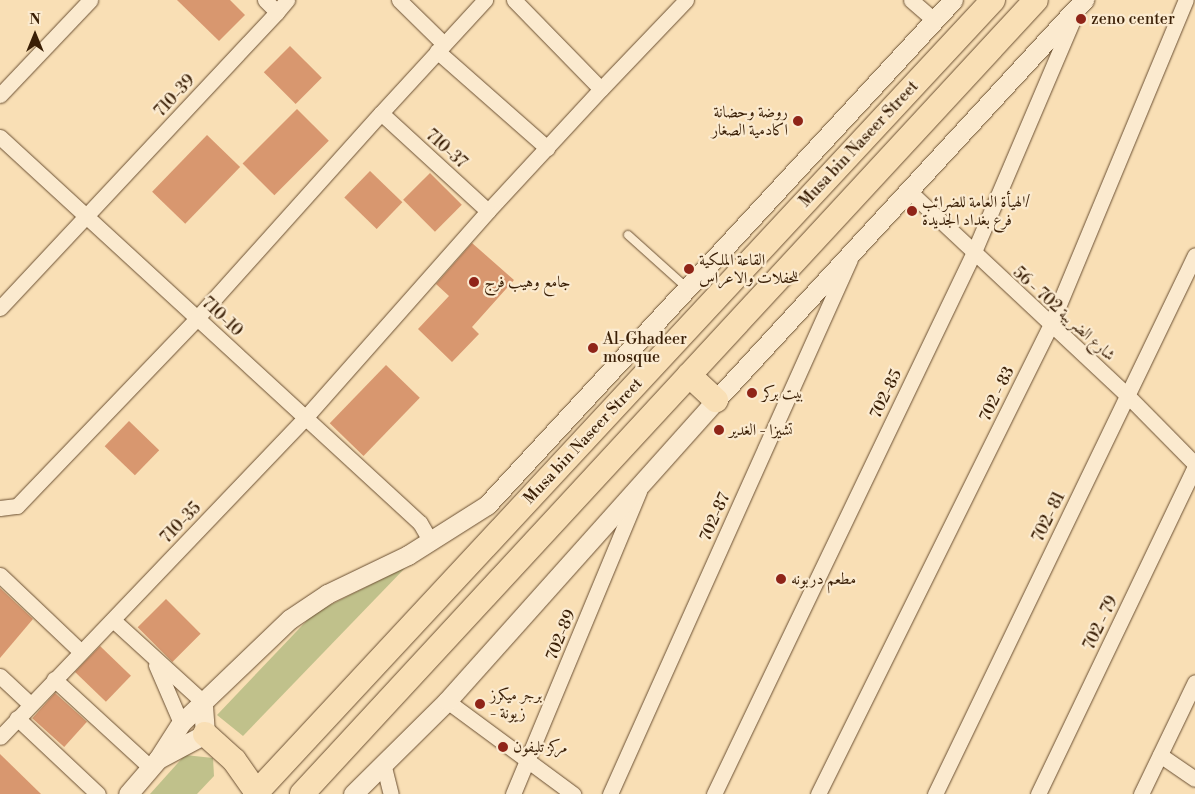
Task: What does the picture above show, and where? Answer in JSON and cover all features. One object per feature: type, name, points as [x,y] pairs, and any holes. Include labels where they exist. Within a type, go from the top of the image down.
[{"type":"main road","name":"Musa bin Naseer Street","points":[[256,793],[993,0]]},
{"type":"main road","name":"Musa bin Naseer Street","points":[[302,794],[1036,0]]},
{"type":"main road","points":[[689,375],[716,400]]},
{"type":"main road","points":[[205,734],[234,760],[256,793]]},
{"type":"street","points":[[0,95],[90,0]]},
{"type":"street","points":[[265,0],[277,12]]},
{"type":"street","name":"710-39","points":[[0,308],[87,217],[287,0]]},
{"type":"street","points":[[399,0],[440,48],[546,148]]},
{"type":"street","points":[[0,508],[17,506],[197,318],[485,0]]},
{"type":"street","points":[[514,0],[601,88]]},
{"type":"street","points":[[306,418],[488,211],[601,88],[686,0]]},
{"type":"street","points":[[911,0],[934,20]]},
{"type":"street","points":[[128,794],[154,763],[180,723],[290,619],[327,594],[408,555],[487,505],[953,0]]},
{"type":"street","name":"702 - 83","points":[[818,794],[1050,326],[1186,0]]},
{"type":"street","points":[[353,794],[447,701],[640,488],[716,400],[1082,3]]},
{"type":"street","name":"702-85","points":[[714,794],[973,254],[1082,3]]},
{"type":"street","name":"710-37","points":[[381,113],[488,211]]},
{"type":"street","name":"710-10","points":[[0,137],[420,523],[430,540]]},
{"type":"street","name":"شارع الضريبة 702 - 56","points":[[909,191],[973,254],[1127,395],[1195,465]]},
{"type":"street","name":"702-87","points":[[610,794],[852,254]]},
{"type":"street","name":"702- 81","points":[[935,794],[1195,255]]},
{"type":"street","name":"710-35","points":[[0,737],[80,651],[113,620],[306,418]]},
{"type":"street","name":"702 - 79","points":[[1038,794],[1195,465]]},
{"type":"street","name":"702-89","points":[[513,794],[529,761],[640,488]]},
{"type":"street","points":[[0,574],[80,651]]},
{"type":"street","points":[[113,620],[153,659],[203,702],[205,734],[154,763]]},
{"type":"street","points":[[153,659],[180,723]]},
{"type":"street","points":[[0,676],[30,704]]},
{"type":"street","points":[[54,679],[154,763]]},
{"type":"street","points":[[1141,794],[1195,682]]},
{"type":"street","points":[[447,701],[573,794]]},
{"type":"street","points":[[17,718],[98,794]]},
{"type":"street","points":[[1160,755],[1195,779]]},
{"type":"street","points":[[383,763],[391,794]]},
{"type":"lane","points":[[628,235],[688,289]]},
{"type":"green space","points":[[406,567],[243,736],[217,715],[314,613]]},
{"type":"green space","points":[[185,755],[213,758],[214,776],[197,794],[150,794]]},
{"type":"building","points":[[177,0],[230,0],[245,15],[219,41]]},
{"type":"building","points":[[290,46],[322,78],[296,104],[264,72]]},
{"type":"building","points":[[297,109],[329,141],[274,195],[243,163]]},
{"type":"building","points":[[207,135],[240,167],[185,224],[152,192]]},
{"type":"building","points":[[370,171],[402,202],[377,229],[344,198]]},
{"type":"building","points":[[430,173],[462,205],[435,232],[403,200]]},
{"type":"building","points":[[472,243],[514,280],[472,327],[479,334],[452,362],[418,329],[449,296],[436,284]]},
{"type":"building","points":[[386,365],[420,398],[364,456],[330,423]]},
{"type":"building","points":[[129,421],[159,450],[135,475],[105,446]]},
{"type":"building","points":[[0,588],[33,619],[0,658]]},
{"type":"building","points":[[166,599],[201,634],[172,662],[138,627]]},
{"type":"building","points":[[100,646],[131,676],[106,702],[75,672]]},
{"type":"building","points":[[55,693],[87,722],[64,747],[32,718]]},
{"type":"building","points":[[0,754],[41,794],[0,794]]},
{"type":"place","name":"zeno center","points":[[1081,19]]},
{"type":"place","name":"روضة وحضانة اكادمية الصغار","points":[[798,121]]},
{"type":"place","name":"الهيأة العامة للضرائب/ فرع بغداد الجديدة","points":[[912,211]]},
{"type":"place","name":"القاعة الملكية للحفلات والاعراس","points":[[689,269]]},
{"type":"place","name":"جامع وهيب فرج","points":[[474,282]]},
{"type":"place","name":"Al-Ghadeer mosque","points":[[593,348]]},
{"type":"place","name":"بيت بركر","points":[[752,393]]},
{"type":"place","name":"تشيزا - الغدير","points":[[719,430]]},
{"type":"place","name":"مطعم دربونه","points":[[781,579]]},
{"type":"place","name":"برجر ميكرز - زيونة","points":[[480,704]]},
{"type":"place","name":"مركز تليفون","points":[[503,747]]}]
